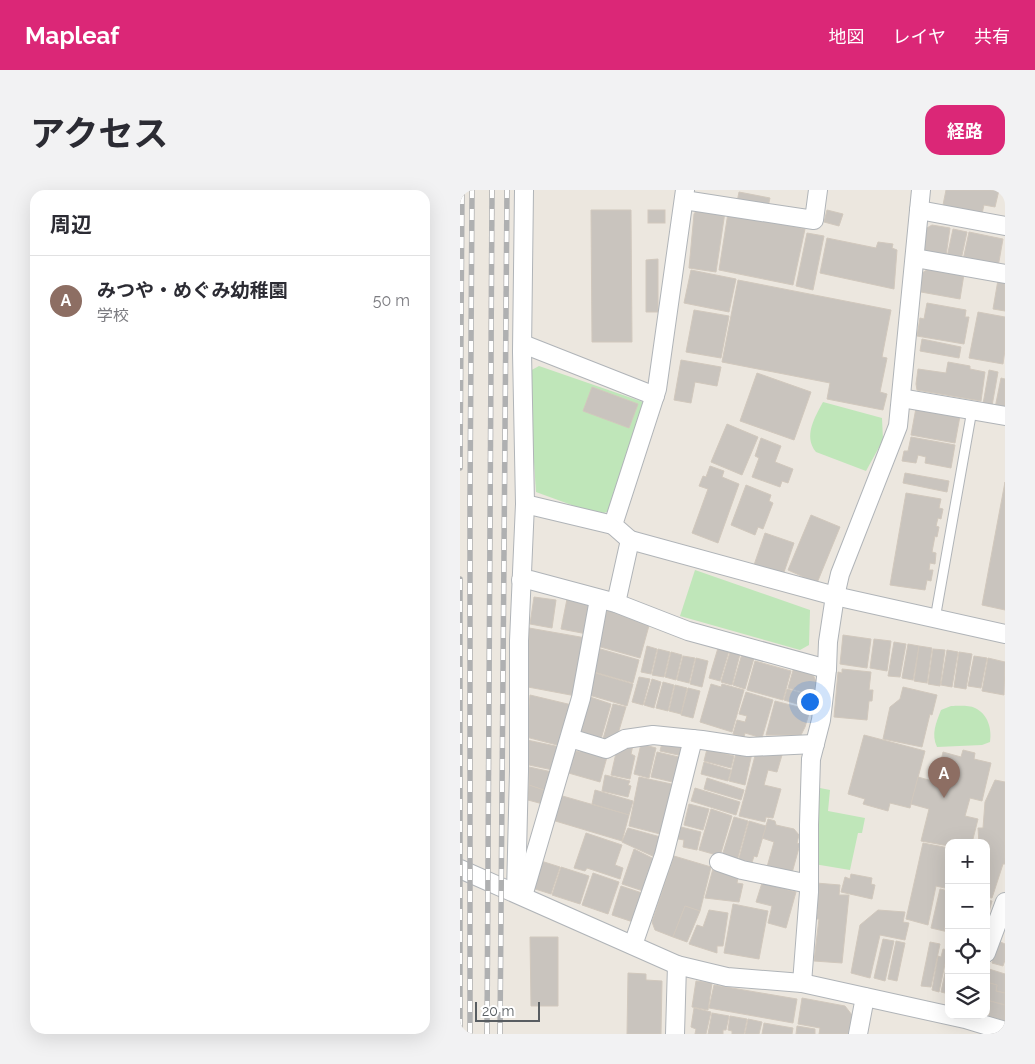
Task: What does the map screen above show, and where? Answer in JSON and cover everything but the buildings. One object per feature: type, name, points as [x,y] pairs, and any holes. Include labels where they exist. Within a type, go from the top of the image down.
[{"type":"street","points":[[519,894],[519,641],[525,504],[524,190]]},
{"type":"street","points":[[613,525],[657,389],[684,195],[814,220],[818,190]]},
{"type":"street","points":[[802,983],[809,884],[808,825],[812,759],[828,669],[828,642],[840,574],[898,426],[921,190]]},
{"type":"street","points":[[919,210],[1005,226]]},
{"type":"street","points":[[915,258],[1005,274]]},
{"type":"street","points":[[523,344],[655,396]]},
{"type":"street","points":[[901,398],[1005,416]]},
{"type":"street","points":[[525,504],[613,525],[630,540],[835,596],[935,620],[1005,634]]},
{"type":"street","points":[[519,894],[570,738],[608,601],[630,540]]},
{"type":"street","points":[[521,580],[530,580],[608,601],[688,631],[828,669]]},
{"type":"street","points":[[570,738],[606,749],[626,739],[653,735],[748,747],[815,744]]},
{"type":"street","points":[[633,945],[664,855],[693,739]]},
{"type":"street","points":[[719,862],[742,870],[809,884]]},
{"type":"street","points":[[460,869],[677,965],[727,977],[802,983],[945,1014]]},
{"type":"street","points":[[990,942],[1005,902]]},
{"type":"street","points":[[675,1034],[677,965]]},
{"type":"street","points":[[858,1034],[865,998]]},
{"type":"street","points":[[966,1019],[1005,1031]]},
{"type":"lane","points":[[935,620],[972,410]]},
{"type":"green space","points":[[539,366],[646,403],[609,511],[599,515],[536,492],[528,372]]},
{"type":"green space","points":[[823,402],[882,418],[883,440],[866,471],[816,452],[812,446],[810,433]]},
{"type":"green space","points":[[695,570],[810,610],[809,645],[800,650],[680,616]]},
{"type":"green space","points":[[951,706],[973,707],[983,714],[990,727],[990,742],[982,745],[937,747],[934,733],[937,719],[941,710]]},
{"type":"green space","points":[[815,787],[830,790],[828,811],[865,818],[862,833],[858,833],[850,870],[814,864]]},
{"type":"railway","points":[[460,468],[462,190]]},
{"type":"railway","points":[[470,1034],[472,190]]},
{"type":"railway","points":[[487,1034],[492,190]]},
{"type":"railway","points":[[500,1034],[507,190]]},
{"type":"railway","points":[[460,579],[460,1034]]},
{"type":"place","name":"みつや・めぐみ幼稚園","points":[[944,798]]}]
